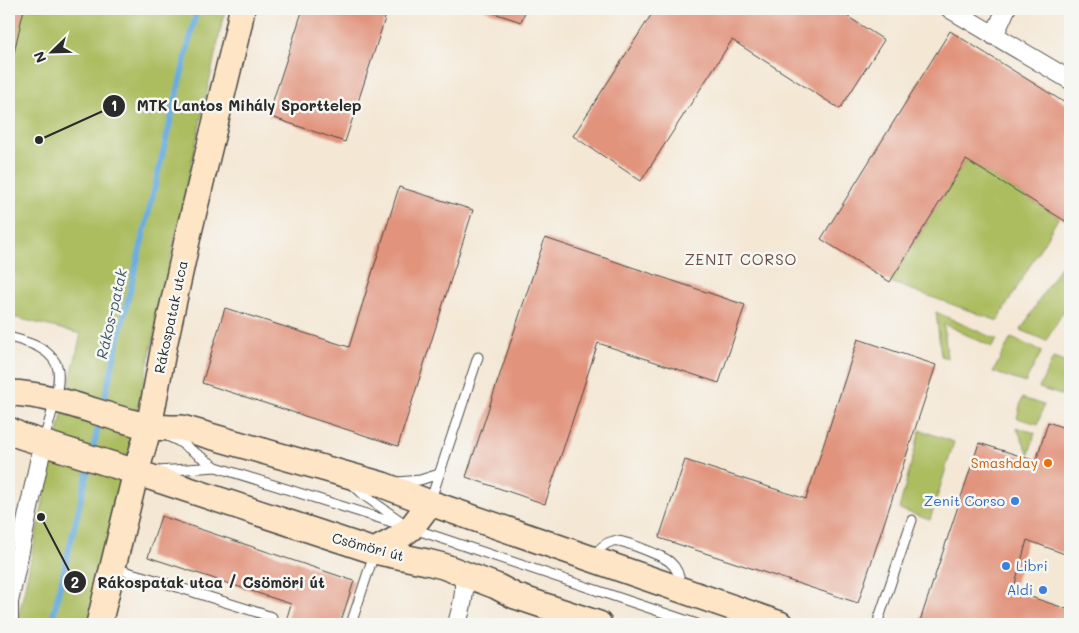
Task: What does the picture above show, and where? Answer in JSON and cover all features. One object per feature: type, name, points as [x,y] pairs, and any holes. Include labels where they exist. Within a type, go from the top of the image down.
[{"type":"main road","name":"Rákospatak utca","points":[[99,624],[113,568],[128,469],[149,426],[188,236],[242,9]]},
{"type":"main road","name":"Csömöri út","points":[[9,393],[21,393],[55,399],[149,426],[182,428],[383,485],[780,624]]},
{"type":"main road","name":"Csömöri út","points":[[9,430],[21,436],[128,469],[374,551],[427,562],[463,573],[515,596],[599,624]]},
{"type":"main road","points":[[374,551],[416,530],[430,503]]},
{"type":"main road","points":[[416,530],[427,562]]},
{"type":"street","points":[[950,9],[1070,80]]},
{"type":"street","points":[[994,36],[1006,9]]},
{"type":"street","points":[[9,619],[9,602],[53,446]]},
{"type":"street","points":[[457,624],[465,588],[463,573]]},
{"type":"lane","points":[[9,337],[44,350],[53,358],[58,367],[59,377],[55,399],[53,446]]},
{"type":"lane","points":[[430,503],[478,357]]},
{"type":"lane","name":"Csömöri út","points":[[149,426],[178,441],[216,467],[416,530],[698,624]]},
{"type":"lane","name":"Csömöri út","points":[[128,469],[216,467]]},
{"type":"lane","name":"Csömöri út","points":[[341,473],[365,496],[416,530]]},
{"type":"lane","points":[[383,485],[420,480],[439,474]]},
{"type":"lane","points":[[878,624],[912,520]]},
{"type":"lane","points":[[351,624],[374,551]]},
{"type":"lane","points":[[113,568],[272,617]]},
{"type":"green space","points":[[9,9],[225,9],[119,497],[88,624],[17,624],[81,334],[9,316]]},
{"type":"green space","points":[[966,160],[1059,217],[998,321],[890,282]]},
{"type":"green space","points":[[1070,250],[1070,300],[1046,341],[1021,330]]},
{"type":"green space","points":[[936,312],[997,340],[992,347],[944,324],[947,358],[941,356]]},
{"type":"green space","points":[[1011,338],[1042,351],[1025,383],[993,372]]},
{"type":"green space","points":[[1053,358],[1070,364],[1070,398],[1039,388]]},
{"type":"green space","points":[[1022,398],[1044,405],[1038,424],[1017,418]]},
{"type":"green space","points":[[1016,427],[1035,433],[1029,454]]},
{"type":"green space","points":[[920,430],[954,442],[930,520],[899,509]]},
{"type":"building","points":[[9,9],[24,9],[10,70],[9,70]]},
{"type":"building","points":[[303,9],[388,9],[345,142],[268,116]]},
{"type":"building","points":[[482,9],[526,9],[521,22]]},
{"type":"building","points":[[655,9],[836,9],[884,40],[840,109],[732,40],[641,181],[573,136]]},
{"type":"building","points":[[950,31],[1070,106],[1070,218],[1067,222],[966,160],[890,282],[821,239]]},
{"type":"building","points":[[399,187],[473,210],[398,446],[202,383],[225,308],[349,347]]},
{"type":"building","points":[[545,238],[745,305],[719,383],[598,343],[545,504],[466,477]]},
{"type":"building","points":[[1070,337],[1070,350],[1064,348]]},
{"type":"building","points":[[858,339],[936,365],[858,603],[659,538],[685,460],[806,499]]},
{"type":"building","points":[[1067,413],[1070,414],[1070,425],[1063,423]]},
{"type":"building","name":"Zenit Corso","points":[[1048,422],[1070,430],[1070,556],[1027,540],[1013,591],[1070,610],[1070,624],[919,624],[979,443],[1036,461]]},
{"type":"building","points":[[161,516],[354,581],[340,624],[285,624],[291,604],[148,557]]},
{"type":"waterway","name":"Rákos-patak","points":[[102,409],[197,9]]},
{"type":"waterway","name":"Rákos-patak","points":[[92,453],[100,419]]},
{"type":"waterway","name":"Rákos-patak","points":[[51,624],[90,462]]},
{"type":"place","name":"MTK Lantos Mihály Sporttelep","points":[[39,140]]},
{"type":"place","name":"Smashday","points":[[1048,463]]},
{"type":"place","name":"Zenit Corso","points":[[1015,501]]},
{"type":"place","name":"Rákospatak utca / Csömöri út","points":[[41,517]]},
{"type":"place","name":"Libri","points":[[1006,566]]},
{"type":"place","name":"Aldi","points":[[1043,590]]},
{"type":"district","name":"ZENIT CORSO","points":[[741,260]]}]
